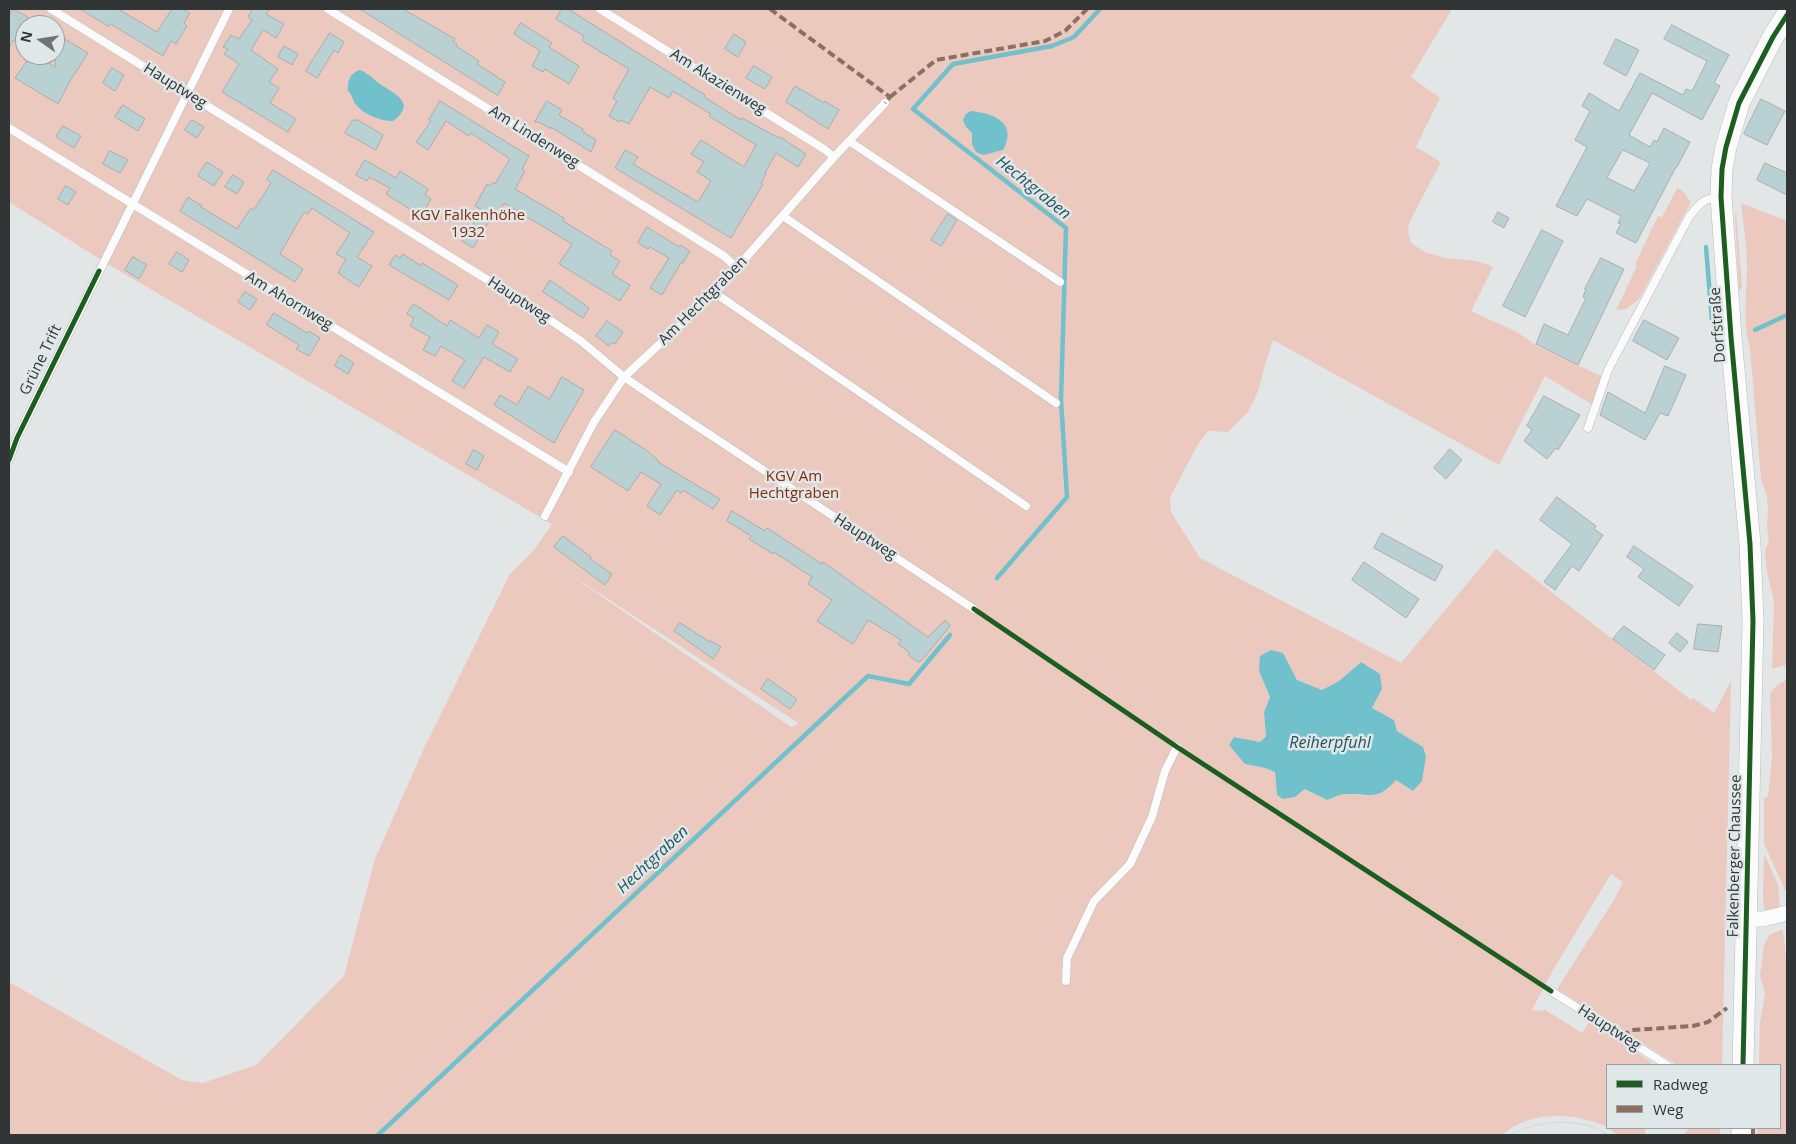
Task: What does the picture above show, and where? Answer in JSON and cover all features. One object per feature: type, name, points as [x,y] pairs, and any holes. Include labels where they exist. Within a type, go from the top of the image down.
[{"type":"main road","name":"Dorfstraße","points":[[1752,648],[1753,614],[1750,544],[1731,336],[1721,196],[1722,169],[1726,147],[1737,110],[1752,75],[1787,15]]},
{"type":"main road","name":"Falkenberger Chaussee","points":[[1743,1064],[1752,648]]},
{"type":"street","points":[[1746,919],[1763,919],[1787,912]]},
{"type":"lane","name":"Hauptweg","points":[[51,9],[528,305],[582,341],[624,377],[682,417],[974,608]]},
{"type":"lane","name":"Grüne Trift","points":[[9,460],[17,438],[131,204],[229,9]]},
{"type":"lane","name":"Am Lindenweg","points":[[328,9],[724,256],[738,269]]},
{"type":"lane","name":"Am Akazienweg","points":[[600,9],[824,148],[834,157]]},
{"type":"lane","name":"Am Hechtgraben","points":[[545,516],[594,422],[624,377],[715,293],[738,269],[782,216],[885,102]]},
{"type":"lane","name":"Am Ahornweg","points":[[9,128],[569,472]]},
{"type":"lane","points":[[849,141],[1060,282]]},
{"type":"lane","points":[[1588,428],[1608,370],[1689,218],[1707,198],[1721,196]]},
{"type":"lane","points":[[782,216],[1056,403]]},
{"type":"lane","points":[[715,293],[1026,506]]},
{"type":"lane","points":[[1066,981],[1067,958],[1094,901],[1130,864],[1152,818],[1166,771],[1177,747]]},
{"type":"lane","name":"Hauptweg","points":[[1551,991],[1665,1064]]},
{"type":"green space","points":[[9,9],[1452,9],[1411,77],[1440,98],[1416,147],[1441,162],[1409,223],[1408,232],[1411,243],[1425,252],[1445,258],[1477,261],[1493,267],[1471,311],[1517,332],[1537,346],[1601,376],[1593,405],[1545,376],[1499,465],[1273,340],[1259,389],[1248,412],[1228,432],[1208,431],[1197,446],[1170,497],[1171,512],[1200,558],[1401,663],[1496,549],[1691,700],[1693,698],[1714,713],[1731,681],[1722,1064],[1675,1064],[1557,989],[1614,900],[1623,882],[1611,874],[1553,970],[1532,1010],[1542,1011],[1544,1009],[1582,1033],[1590,1021],[1651,1062],[1650,1064],[1606,1064],[1606,1127],[1585,1119],[1549,1116],[1526,1121],[1511,1128],[1502,1135],[9,1135],[9,982],[182,1080],[203,1083],[256,1065],[344,976],[375,859],[425,746],[510,574],[534,550],[552,524],[111,266],[9,202]],"holes":[[[562,569],[798,723],[791,727]],[[1283,653],[1297,680],[1322,690],[1339,681],[1361,662],[1382,689],[1372,708],[1394,720],[1397,731],[1423,747],[1405,786],[1396,779],[1379,794],[1344,794],[1327,800],[1305,789],[1295,797],[1277,795],[1275,772],[1245,764],[1234,737],[1260,742],[1266,735],[1264,712],[1270,697],[1259,671]]]},
{"type":"green space","points":[[1677,188],[1683,191],[1691,202],[1639,299],[1626,309],[1616,310],[1658,216],[1662,217]]},
{"type":"green space","points":[[1741,203],[1787,221],[1787,672],[1785,665],[1772,669],[1774,602],[1765,554],[1766,546],[1769,544],[1767,527],[1768,509],[1767,496],[1761,479],[1750,348],[1746,328],[1747,258]]},
{"type":"green space","points":[[1736,211],[1742,288],[1739,290],[1735,216]]},
{"type":"green space","points":[[1787,680],[1786,890],[1764,844],[1764,798],[1768,796],[1772,756],[1770,695],[1781,682]]},
{"type":"green space","points":[[1764,854],[1778,884],[1780,907],[1771,911],[1764,909]]},
{"type":"green space","points":[[1783,930],[1787,966],[1787,1135],[1757,1135],[1758,1129],[1781,1129],[1781,1064],[1759,1064],[1760,1023],[1765,993],[1760,976],[1764,945],[1769,935]]},
{"type":"green space","points":[[1609,1129],[1645,1129],[1645,1135],[1618,1135]]},
{"type":"green space","points":[[1689,1129],[1720,1129],[1720,1135],[1683,1135]]},
{"type":"water","points":[[360,70],[402,100],[404,104],[403,109],[400,115],[393,121],[373,117],[360,109],[355,103],[348,91],[348,84],[352,75]]},
{"type":"water","points":[[971,111],[995,117],[1006,126],[1008,133],[1007,141],[1003,150],[983,155],[976,152],[972,144],[972,133],[966,127],[963,120],[966,114]]},
{"type":"water","name":"Reiherpfuhl","points":[[1271,650],[1283,653],[1297,680],[1322,690],[1339,681],[1361,662],[1380,674],[1382,689],[1372,708],[1394,720],[1397,731],[1423,747],[1426,756],[1422,781],[1413,791],[1396,780],[1383,791],[1373,795],[1344,794],[1327,800],[1305,789],[1295,797],[1283,799],[1277,795],[1275,772],[1245,764],[1229,745],[1234,737],[1260,742],[1266,736],[1264,712],[1270,697],[1259,671],[1260,656]]},
{"type":"building","points":[[13,9],[24,15],[15,15],[15,40],[9,48],[9,16]]},
{"type":"building","points":[[80,9],[118,9],[157,32],[172,9],[182,9],[190,13],[184,23],[187,26],[176,44],[171,41],[163,56],[111,24],[109,26]]},
{"type":"building","points":[[253,9],[270,9],[266,14],[284,24],[276,38],[263,30],[251,50],[278,69],[269,82],[279,88],[270,103],[296,119],[288,132],[222,92],[239,64],[224,54],[228,49],[223,47],[231,35],[239,39],[252,20],[248,17]]},
{"type":"building","points":[[360,9],[403,9],[455,39],[453,42],[457,44],[456,46],[479,61],[477,64],[505,82],[498,95]]},
{"type":"building","points":[[562,9],[568,9],[705,95],[704,97],[741,120],[742,118],[780,137],[806,154],[798,167],[776,153],[765,173],[761,183],[763,184],[731,238],[615,168],[625,150],[638,157],[633,164],[698,202],[711,181],[697,172],[704,162],[691,154],[701,140],[744,167],[756,145],[673,91],[669,98],[650,87],[629,124],[621,120],[619,122],[609,116],[617,101],[613,98],[629,69],[584,42],[582,39],[584,36],[556,19]]},
{"type":"building","points":[[521,23],[552,43],[549,47],[579,66],[569,84],[545,69],[543,72],[532,66],[540,51],[514,34]]},
{"type":"building","points":[[1672,25],[1729,55],[1714,83],[1720,86],[1702,120],[1652,93],[1629,135],[1650,147],[1654,140],[1657,142],[1664,128],[1690,142],[1636,243],[1616,233],[1621,224],[1618,223],[1621,216],[1587,199],[1577,216],[1556,206],[1587,147],[1575,140],[1590,111],[1582,106],[1589,93],[1619,111],[1640,73],[1683,95],[1686,89],[1692,91],[1707,61],[1664,39]],"holes":[[[1623,150],[1650,163],[1634,191],[1607,178]]]},
{"type":"building","points":[[330,33],[344,42],[338,53],[334,50],[317,78],[306,71]]},
{"type":"building","points":[[734,34],[746,42],[738,57],[725,49]]},
{"type":"building","points":[[65,39],[88,53],[58,104],[15,78],[24,65],[52,65],[55,67],[55,65],[65,65]]},
{"type":"building","points":[[1616,39],[1639,50],[1626,76],[1604,64]]},
{"type":"building","points":[[284,46],[298,54],[292,65],[278,57]]},
{"type":"building","points":[[754,66],[772,77],[765,89],[746,78]]},
{"type":"building","points":[[112,68],[124,75],[115,91],[103,83]]},
{"type":"building","points":[[795,86],[839,110],[828,129],[786,102]]},
{"type":"building","points":[[1761,99],[1785,111],[1767,145],[1744,134]]},
{"type":"building","points":[[440,101],[529,156],[522,169],[525,171],[515,189],[564,218],[563,221],[612,251],[610,255],[620,261],[612,274],[630,285],[620,301],[559,264],[572,244],[504,203],[497,215],[494,213],[473,248],[462,241],[482,210],[475,206],[487,184],[490,186],[493,182],[495,184],[510,159],[471,133],[469,136],[446,121],[428,150],[416,142],[431,121],[429,120]]},
{"type":"building","points":[[547,101],[562,110],[559,115],[583,129],[582,131],[596,140],[591,152],[551,127],[551,129],[539,122],[535,122]]},
{"type":"building","points":[[123,105],[145,119],[138,131],[115,117]]},
{"type":"building","points":[[192,120],[204,127],[197,138],[185,130]]},
{"type":"building","points":[[353,120],[358,120],[383,135],[376,150],[345,133]]},
{"type":"building","points":[[63,126],[81,136],[74,148],[56,137]]},
{"type":"building","points":[[110,151],[128,160],[120,173],[103,164]]},
{"type":"building","points":[[365,160],[396,178],[400,171],[428,189],[425,195],[431,199],[421,216],[386,194],[390,188],[369,177],[367,181],[356,175]]},
{"type":"building","points":[[207,162],[223,172],[214,186],[198,176]]},
{"type":"building","points":[[1765,163],[1787,173],[1787,195],[1757,180]]},
{"type":"building","points":[[273,170],[374,232],[357,257],[372,266],[359,287],[338,273],[346,259],[336,254],[350,233],[312,208],[308,214],[304,212],[280,254],[303,269],[295,282],[180,211],[188,197],[237,229],[251,208],[254,210],[271,183],[267,180]]},
{"type":"building","points":[[233,175],[244,182],[237,194],[225,187]]},
{"type":"building","points":[[66,186],[76,192],[68,205],[58,199]]},
{"type":"building","points":[[1498,212],[1509,218],[1504,228],[1493,222]]},
{"type":"building","points":[[948,214],[957,220],[941,246],[931,240]]},
{"type":"building","points":[[647,227],[679,247],[680,245],[690,251],[662,295],[650,288],[669,258],[650,247],[648,249],[638,243]]},
{"type":"building","points":[[1542,230],[1563,241],[1525,317],[1503,306]]},
{"type":"building","points":[[177,252],[189,260],[182,272],[169,264]]},
{"type":"building","points":[[403,254],[421,266],[422,263],[458,285],[449,300],[389,265],[395,255],[400,258]]},
{"type":"building","points":[[133,257],[147,265],[139,279],[125,270]]},
{"type":"building","points":[[1601,258],[1624,269],[1578,365],[1536,344],[1544,324],[1568,335],[1586,298],[1583,297],[1585,289]]},
{"type":"building","points":[[550,280],[589,308],[583,318],[543,292]]},
{"type":"building","points":[[245,292],[257,299],[250,310],[238,302]]},
{"type":"building","points":[[414,304],[447,326],[450,320],[479,338],[487,325],[499,332],[492,344],[518,359],[510,372],[484,357],[464,388],[452,381],[465,360],[441,346],[435,356],[423,350],[430,337],[410,326],[414,318],[407,314]]},
{"type":"building","points":[[274,313],[307,333],[308,331],[320,338],[309,356],[296,349],[299,345],[267,325]]},
{"type":"building","points":[[1644,320],[1679,338],[1667,360],[1633,341]]},
{"type":"building","points":[[607,321],[623,332],[615,344],[612,342],[609,346],[596,336]]},
{"type":"building","points":[[341,355],[354,363],[348,374],[335,366]]},
{"type":"building","points":[[1665,366],[1686,375],[1668,416],[1660,413],[1645,440],[1600,415],[1608,392],[1645,413]]},
{"type":"building","points":[[562,377],[584,390],[554,443],[494,405],[500,395],[517,405],[528,386],[549,399]]},
{"type":"building","points":[[1544,396],[1580,415],[1558,450],[1556,448],[1547,459],[1524,441],[1532,430],[1527,426]]},
{"type":"building","points":[[615,430],[646,450],[658,462],[720,499],[713,509],[683,490],[681,493],[677,490],[660,515],[647,506],[661,484],[641,472],[628,491],[591,467]]},
{"type":"building","points":[[1450,449],[1462,460],[1446,479],[1434,468]]},
{"type":"building","points":[[474,450],[484,456],[477,470],[466,464]]},
{"type":"building","points":[[1557,497],[1596,526],[1594,529],[1603,535],[1579,571],[1572,566],[1555,590],[1544,582],[1572,544],[1540,520]]},
{"type":"building","points":[[732,511],[765,531],[767,528],[822,564],[823,562],[928,637],[945,620],[950,626],[922,660],[918,662],[898,644],[901,640],[868,620],[853,644],[817,621],[832,600],[808,584],[812,577],[774,552],[773,554],[749,539],[751,536],[727,521]]},
{"type":"building","points":[[1382,533],[1443,566],[1435,581],[1374,548]]},
{"type":"building","points":[[563,536],[591,557],[590,559],[612,574],[605,585],[554,547]]},
{"type":"building","points":[[1634,546],[1693,586],[1679,606],[1638,577],[1644,569],[1627,557]]},
{"type":"building","points":[[1364,562],[1419,599],[1406,618],[1352,580]]},
{"type":"building","points":[[680,623],[721,647],[713,659],[674,631]]},
{"type":"building","points":[[1698,624],[1722,626],[1718,652],[1694,649]]},
{"type":"building","points":[[1624,626],[1665,655],[1654,670],[1613,639]]},
{"type":"building","points":[[1677,633],[1688,642],[1680,652],[1669,643]]},
{"type":"building","points":[[768,679],[797,699],[790,709],[761,689]]},
{"type":"waterway","name":"Hechtgraben","points":[[997,578],[1067,497],[1061,400],[1066,228],[913,109],[953,64],[1052,46],[1074,37],[1100,9]]},
{"type":"waterway","points":[[1706,247],[1712,321]]},
{"type":"waterway","points":[[1755,330],[1787,315]]},
{"type":"waterway","name":"Hechtgraben","points":[[378,1135],[868,676],[909,684],[950,635]]},
{"type":"tram line","points":[[1511,1135],[1534,1126],[1560,1122],[1586,1125],[1608,1135]]},
{"type":"marked path","points":[[770,9],[890,97],[885,103]]},
{"type":"marked path","points":[[890,97],[936,60],[1045,41],[1065,31],[1087,9]]},
{"type":"marked path","points":[[1622,1036],[1632,1030],[1693,1026],[1708,1022],[1727,1008]]},
{"type":"marked path","points":[[1753,1129],[1753,1135]]},
{"type":"cycle path","points":[[1743,1064],[1753,621],[1750,544],[1731,337],[1721,197],[1722,169],[1726,147],[1739,103],[1773,37],[1787,15]]},
{"type":"cycle path","points":[[9,460],[17,438],[99,271]]},
{"type":"cycle path","points":[[974,609],[1177,747],[1551,991]]},
{"type":"park label","name":"KGV Falkenhöhe 1932","points":[[468,224]]},
{"type":"park label","name":"KGV Am Hechtgraben","points":[[794,486]]}]
